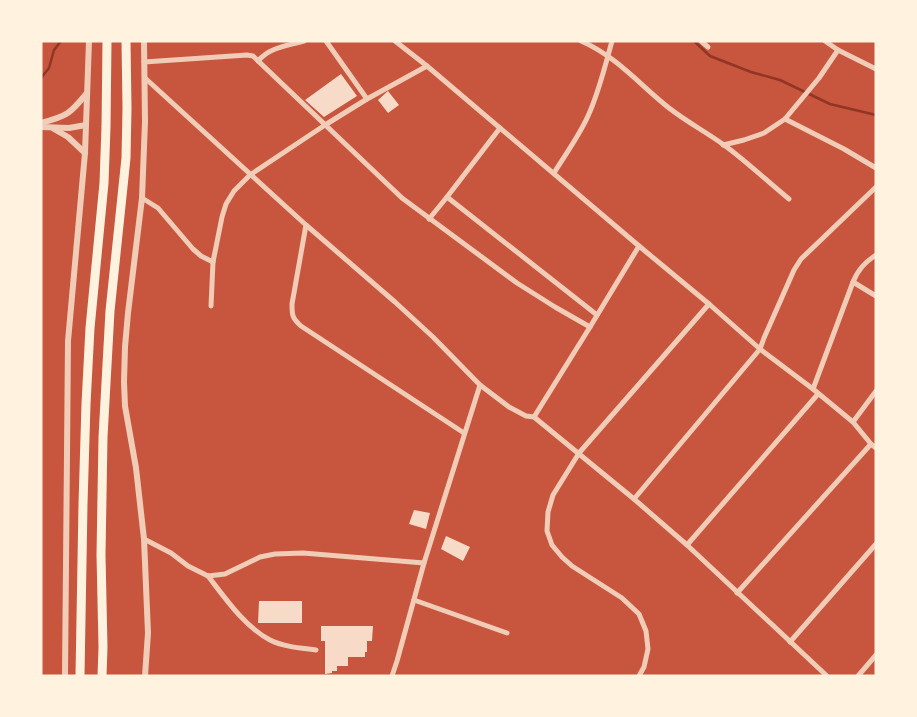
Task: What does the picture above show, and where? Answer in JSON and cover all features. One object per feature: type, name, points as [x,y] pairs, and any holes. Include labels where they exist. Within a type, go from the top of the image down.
[{"type":"highway","points":[[80,676],[86,404],[90,328],[104,183],[107,41]]},
{"type":"highway","points":[[102,676],[101,555],[103,437],[110,312],[126,158],[126,41]]},
{"type":"street","points":[[65,676],[68,341],[85,152],[89,41]]},
{"type":"street","points":[[144,41],[142,198],[128,313],[124,382],[125,406],[136,468],[144,539],[148,633],[146,676]]},
{"type":"street","points":[[258,61],[270,50],[304,41]]},
{"type":"street","points":[[326,41],[367,99]]},
{"type":"street","points":[[395,41],[554,173],[760,349],[813,389],[852,422],[876,448]]},
{"type":"street","points":[[581,41],[608,56],[648,88],[668,107],[724,145],[789,199]]},
{"type":"street","points":[[554,173],[588,116],[598,92],[612,41]]},
{"type":"street","points":[[701,41],[708,47]]},
{"type":"street","points":[[825,41],[838,50],[876,68]]},
{"type":"street","points":[[724,145],[764,133],[785,119],[838,50]]},
{"type":"street","points":[[144,62],[253,56],[402,198],[516,283],[590,327]]},
{"type":"street","points":[[211,306],[214,262],[222,217],[226,204],[234,191],[250,175],[325,126],[367,99],[427,66]]},
{"type":"street","points":[[145,78],[250,175],[434,337],[480,385],[514,410],[526,416],[534,417],[634,499],[688,545],[822,674]]},
{"type":"street","points":[[41,125],[68,114],[87,93]]},
{"type":"street","points":[[785,119],[844,149],[876,168]]},
{"type":"street","points":[[41,125],[68,137],[85,152]]},
{"type":"street","points":[[51,128],[70,128],[86,125]]},
{"type":"street","points":[[429,219],[500,128]]},
{"type":"street","points":[[634,499],[760,349],[794,270],[801,259],[876,187]]},
{"type":"street","points":[[447,197],[597,315]]},
{"type":"street","points":[[142,198],[158,208],[193,249],[201,256],[214,262]]},
{"type":"street","points":[[306,225],[292,304],[292,315],[295,321],[464,433]]},
{"type":"street","points":[[534,417],[639,246]]},
{"type":"street","points":[[813,389],[858,270],[866,261],[876,255]]},
{"type":"street","points":[[853,282],[876,296]]},
{"type":"street","points":[[640,676],[648,648],[646,631],[639,614],[622,598],[572,566],[562,557],[552,545],[547,531],[548,512],[553,495],[579,453],[709,304]]},
{"type":"street","points":[[392,676],[424,563],[480,385]]},
{"type":"street","points":[[852,422],[876,391]]},
{"type":"street","points":[[688,545],[818,394]]},
{"type":"street","points":[[737,592],[871,444]]},
{"type":"street","points":[[144,539],[208,576],[238,615],[270,640],[316,650]]},
{"type":"street","points":[[790,642],[876,544]]},
{"type":"street","points":[[208,576],[225,574],[260,557],[275,554],[303,553],[424,563]]},
{"type":"street","points":[[414,600],[506,633]]},
{"type":"street","points":[[858,676],[876,655]]},
{"type":"building","points":[[341,74],[357,96],[324,117],[305,100]]},
{"type":"building","points":[[388,91],[399,105],[388,113],[378,100]]},
{"type":"building","points":[[414,510],[430,513],[426,529],[409,524]]},
{"type":"building","points":[[446,536],[470,547],[463,561],[441,549]]},
{"type":"building","points":[[259,601],[302,601],[302,623],[258,623]]},
{"type":"building","points":[[321,626],[373,626],[372,641],[367,641],[365,657],[348,657],[348,666],[337,666],[337,671],[325,674],[325,641],[321,641]]},
{"type":"waterway","points":[[41,78],[49,68],[54,50],[61,41]]},
{"type":"waterway","points":[[694,41],[710,56],[751,72],[780,80],[830,104],[876,115]]}]
